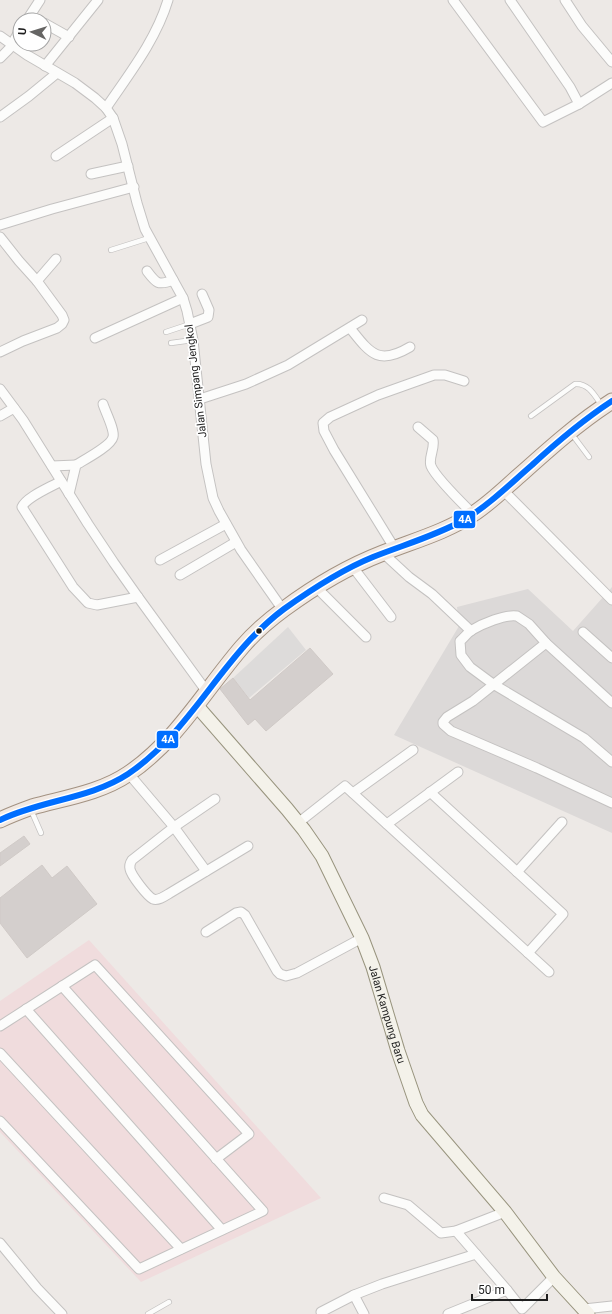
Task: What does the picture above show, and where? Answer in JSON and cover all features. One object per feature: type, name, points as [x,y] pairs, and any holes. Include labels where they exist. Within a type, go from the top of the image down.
[{"type":"main road","points":[[0,820],[30,808],[97,790],[129,774],[160,747],[197,706],[243,646],[283,610],[316,587],[352,566],[440,532],[473,514],[570,432],[608,404]]},
{"type":"street","points":[[32,12],[40,0]]},
{"type":"street","points":[[45,66],[98,0]]},
{"type":"street","points":[[106,108],[147,45],[164,12],[168,0]]},
{"type":"street","points":[[452,0],[543,122],[579,104],[612,82]]},
{"type":"street","points":[[510,0],[570,87],[579,104]]},
{"type":"street","points":[[564,0],[582,26],[612,62]]},
{"type":"street","points":[[52,27],[69,36]]},
{"type":"street","name":"Jalan Simpang Jengkol","points":[[0,36],[45,66],[75,83],[106,108],[113,118],[134,187],[137,203],[150,238],[183,298],[190,324],[200,399],[204,450],[210,486],[219,511],[236,542],[283,610]]},
{"type":"street","points":[[0,58],[9,49],[11,44]]},
{"type":"street","points":[[0,117],[57,73]]},
{"type":"street","points":[[56,156],[113,118]]},
{"type":"street","points":[[91,174],[128,166]]},
{"type":"street","points":[[0,225],[52,209],[134,187]]},
{"type":"street","points":[[0,237],[37,281],[62,315],[64,320],[63,323],[51,331],[23,341],[0,352]]},
{"type":"street","points":[[37,281],[56,259]]},
{"type":"street","points":[[147,270],[157,283],[164,283],[173,280]]},
{"type":"street","points":[[190,324],[208,317],[209,310],[202,294]]},
{"type":"street","points":[[95,338],[183,298]]},
{"type":"street","points":[[200,399],[246,384],[288,365],[362,320]]},
{"type":"street","points":[[350,328],[365,346],[379,356],[395,354],[410,347]]},
{"type":"street","points":[[464,381],[442,375],[428,377],[378,395],[330,418],[323,423],[324,431],[389,551],[409,577],[432,594],[471,631]]},
{"type":"street","points":[[0,389],[24,420],[88,524],[138,597],[208,692]]},
{"type":"street","points":[[52,466],[76,465],[104,447],[113,438],[113,431],[103,404]]},
{"type":"street","points":[[0,416],[14,408]]},
{"type":"street","points":[[418,427],[433,440],[434,445],[431,465],[440,478],[473,514]]},
{"type":"street","points":[[69,494],[76,465]]},
{"type":"street","points":[[61,481],[30,497],[22,507],[73,587],[84,600],[94,606],[138,597]]},
{"type":"street","points":[[503,490],[612,599]]},
{"type":"street","points":[[160,560],[226,524]]},
{"type":"street","points":[[180,575],[236,542]]},
{"type":"street","points":[[352,566],[391,617]]},
{"type":"street","points":[[316,587],[366,637]]},
{"type":"street","points":[[612,703],[546,643],[529,624],[517,616],[506,617],[471,631],[460,641],[461,655],[470,667],[493,684],[584,738],[612,762]]},
{"type":"street","points":[[583,632],[612,658]]},
{"type":"street","points":[[546,643],[473,701],[448,717],[443,722],[443,726],[451,731],[537,768],[612,803]]},
{"type":"street","name":"Jalan Kampung Baru","points":[[197,706],[298,823],[322,856],[362,938],[373,967],[398,1052],[416,1103],[422,1115],[505,1212],[554,1277],[586,1312]]},
{"type":"street","points":[[353,794],[412,750]]},
{"type":"street","points":[[387,824],[458,772]]},
{"type":"street","points":[[129,774],[174,827],[206,871]]},
{"type":"street","points":[[298,823],[345,786],[549,972]]},
{"type":"street","points":[[430,792],[563,914],[528,953]]},
{"type":"street","points":[[215,799],[174,827],[130,862],[132,873],[144,891],[154,899],[158,899],[248,846]]},
{"type":"street","points":[[517,872],[562,822]]},
{"type":"street","points":[[206,932],[236,913],[241,912],[277,971],[286,976],[300,971],[362,938]]},
{"type":"street","points":[[0,1026],[95,965],[249,1134],[216,1159]]},
{"type":"street","points":[[0,1121],[139,1269],[263,1211],[62,986]]},
{"type":"street","points":[[26,1009],[222,1230]]},
{"type":"street","points":[[0,1053],[181,1249]]},
{"type":"street","points":[[384,1198],[408,1205],[441,1232],[456,1231],[505,1212]]},
{"type":"street","points":[[456,1231],[524,1311],[554,1277]]},
{"type":"street","points":[[0,1243],[37,1288],[62,1314]]},
{"type":"street","points":[[322,1312],[354,1295],[382,1284],[476,1254]]},
{"type":"street","points":[[448,1314],[507,1290]]},
{"type":"street","points":[[354,1295],[364,1314]]},
{"type":"street","points":[[586,1312],[612,1306]]},
{"type":"lane","points":[[111,250],[150,238]]},
{"type":"lane","points":[[166,332],[190,324]]},
{"type":"lane","points":[[171,343],[193,340]]},
{"type":"lane","points":[[531,416],[575,384],[586,386],[608,404]]},
{"type":"lane","points":[[570,432],[589,457]]},
{"type":"lane","points":[[30,808],[41,833]]},
{"type":"lane","points":[[148,1314],[169,1302]]},
{"type":"shaded area","points":[[612,587],[612,833],[394,735],[459,626],[457,607],[528,589],[573,631]]},
{"type":"shaded area","points":[[288,627],[306,650],[249,698],[233,678]]},
{"type":"shaded area","points":[[89,940],[321,1198],[141,1282],[0,1132],[0,1001]]},
{"type":"building","points":[[310,648],[333,674],[266,731],[255,719],[248,725],[220,689],[233,678],[250,700]]},
{"type":"building","points":[[24,836],[30,844],[0,866],[0,853]]},
{"type":"building","points":[[42,865],[52,878],[67,866],[97,904],[27,958],[0,923],[0,898]]},
{"type":"transit line","name":"4A","points":[[0,820],[16,813],[98,789],[128,774],[151,756],[171,737],[242,648],[284,609],[316,587],[350,568],[373,557],[442,531],[464,520],[491,501],[570,432],[612,401]]}]
